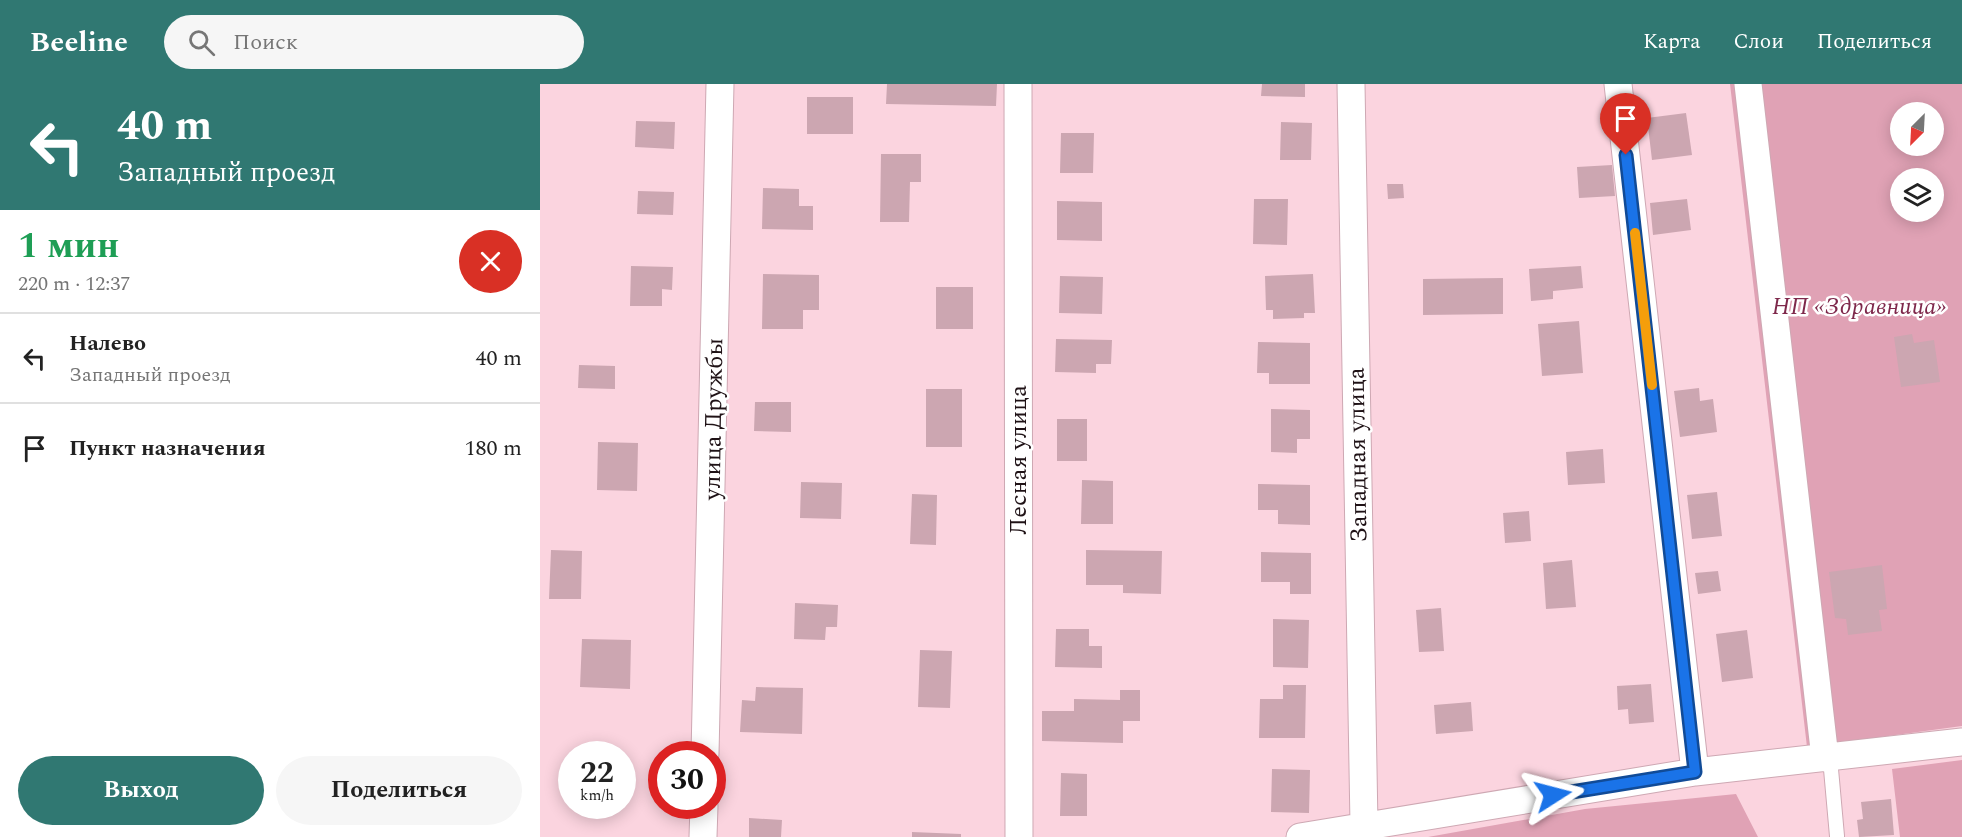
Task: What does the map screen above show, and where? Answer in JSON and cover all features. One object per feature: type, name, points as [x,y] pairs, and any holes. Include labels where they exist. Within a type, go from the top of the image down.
[{"type":"street","name":"улица Дружбы","points":[[705,741],[720,84]]},
{"type":"street","name":"Лесная улица","points":[[1018,84],[1018,837]]},
{"type":"street","name":"Западная улица","points":[[1351,84],[1364,825]]},
{"type":"street","points":[[1618,84],[1695,772]]},
{"type":"street","points":[[1748,84],[1828,758]]},
{"type":"street","points":[[1300,837],[1695,772],[1962,742]]},
{"type":"street","points":[[703,837],[704,819]]},
{"type":"lane","points":[[1828,758],[1837,836]]},
{"type":"green space","name":"НП «Здравница»","points":[[1730,84],[1962,84],[1962,726],[1807,747]]},
{"type":"green space","points":[[1962,760],[1962,837],[1900,837],[1892,769]]},
{"type":"green space","points":[[1736,794],[1758,837],[1428,837],[1585,809]]},
{"type":"building","points":[[887,84],[997,84],[996,106],[886,104]]},
{"type":"building","points":[[1262,84],[1305,84],[1305,97],[1261,96]]},
{"type":"building","points":[[807,97],[853,97],[853,134],[807,134]]},
{"type":"building","points":[[1686,113],[1692,155],[1652,160],[1647,118]]},
{"type":"building","points":[[636,121],[675,122],[674,149],[635,147]]},
{"type":"building","points":[[1281,122],[1312,123],[1311,160],[1280,160]]},
{"type":"building","points":[[1061,133],[1094,133],[1093,173],[1060,173]]},
{"type":"building","points":[[881,154],[921,154],[921,182],[910,182],[909,222],[880,222]]},
{"type":"building","points":[[1612,165],[1615,196],[1579,198],[1577,167]]},
{"type":"building","points":[[1387,184],[1403,184],[1404,198],[1388,199]]},
{"type":"building","points":[[763,188],[799,189],[799,206],[813,206],[813,230],[762,229]]},
{"type":"building","points":[[638,191],[674,192],[673,215],[637,214]]},
{"type":"building","points":[[1254,199],[1288,199],[1287,245],[1253,244]]},
{"type":"building","points":[[1687,199],[1691,230],[1653,235],[1650,203]]},
{"type":"building","points":[[1057,201],[1102,202],[1102,241],[1057,240]]},
{"type":"building","points":[[631,266],[673,267],[672,290],[662,289],[662,306],[630,306]]},
{"type":"building","points":[[1581,266],[1583,288],[1553,291],[1553,299],[1531,301],[1529,269]]},
{"type":"building","points":[[763,274],[819,275],[819,310],[803,310],[803,329],[762,329]]},
{"type":"building","points":[[1313,274],[1315,313],[1304,313],[1304,318],[1273,319],[1273,310],[1266,310],[1265,276]]},
{"type":"building","points":[[1060,276],[1103,277],[1102,314],[1059,313]]},
{"type":"building","points":[[1503,278],[1503,314],[1423,315],[1423,279]]},
{"type":"building","points":[[936,287],[973,287],[973,329],[936,329]]},
{"type":"building","points":[[1579,321],[1583,373],[1542,376],[1538,324]]},
{"type":"building","points":[[1912,334],[1914,343],[1934,340],[1940,382],[1901,387],[1894,337]]},
{"type":"building","points":[[1056,339],[1112,340],[1111,364],[1096,364],[1096,373],[1055,372]]},
{"type":"building","points":[[1258,342],[1310,343],[1310,384],[1269,384],[1269,373],[1257,373]]},
{"type":"building","points":[[579,365],[615,366],[615,389],[578,388]]},
{"type":"building","points":[[1699,388],[1700,401],[1713,399],[1717,432],[1680,437],[1674,391]]},
{"type":"building","points":[[926,389],[962,389],[962,447],[926,447]]},
{"type":"building","points":[[755,402],[791,402],[791,432],[754,431]]},
{"type":"building","points":[[1271,409],[1310,410],[1310,439],[1297,439],[1297,453],[1271,452]]},
{"type":"building","points":[[1057,419],[1087,419],[1087,461],[1057,461]]},
{"type":"building","points":[[598,442],[638,443],[637,491],[597,490]]},
{"type":"building","points":[[1603,449],[1605,483],[1568,485],[1566,452]]},
{"type":"building","points":[[1082,480],[1113,481],[1113,524],[1081,524]]},
{"type":"building","points":[[801,482],[842,483],[841,519],[800,518]]},
{"type":"building","points":[[1258,484],[1310,485],[1310,525],[1278,524],[1278,510],[1258,510]]},
{"type":"building","points":[[1717,492],[1722,536],[1692,539],[1687,495]]},
{"type":"building","points":[[912,494],[937,495],[936,545],[910,544]]},
{"type":"building","points":[[1529,511],[1531,541],[1505,543],[1503,513]]},
{"type":"building","points":[[551,550],[582,551],[581,599],[549,599]]},
{"type":"building","points":[[1086,550],[1162,551],[1161,594],[1123,593],[1123,585],[1086,585]]},
{"type":"building","points":[[1261,552],[1311,553],[1311,594],[1290,594],[1290,582],[1261,582]]},
{"type":"building","points":[[1572,560],[1576,607],[1546,609],[1543,563]]},
{"type":"building","points":[[1882,565],[1887,609],[1879,610],[1882,631],[1848,635],[1846,619],[1835,618],[1829,572]]},
{"type":"building","points":[[1718,571],[1721,591],[1698,594],[1695,573]]},
{"type":"building","points":[[795,603],[838,605],[837,627],[826,627],[825,640],[794,639]]},
{"type":"building","points":[[1441,608],[1444,651],[1419,652],[1416,610]]},
{"type":"building","points":[[1273,619],[1309,620],[1308,668],[1273,667]]},
{"type":"building","points":[[1056,629],[1089,629],[1089,646],[1102,646],[1102,668],[1055,667]]},
{"type":"building","points":[[1747,630],[1753,678],[1722,682],[1716,634]]},
{"type":"building","points":[[582,639],[631,640],[630,689],[580,687]]},
{"type":"building","points":[[920,650],[952,651],[950,708],[918,707]]},
{"type":"building","points":[[1651,684],[1654,722],[1629,724],[1628,709],[1618,710],[1617,686]]},
{"type":"building","points":[[1283,685],[1306,685],[1305,738],[1259,738],[1260,699],[1283,699]]},
{"type":"building","points":[[756,687],[803,688],[802,734],[740,732],[742,700],[755,701]]},
{"type":"building","points":[[1120,690],[1140,690],[1140,721],[1123,721],[1123,743],[1042,741],[1042,711],[1074,711],[1074,699],[1120,700]]},
{"type":"building","points":[[1471,702],[1473,731],[1436,734],[1434,705]]},
{"type":"building","points":[[1272,769],[1310,770],[1309,813],[1271,812]]},
{"type":"building","points":[[1061,773],[1087,774],[1087,816],[1060,816]]},
{"type":"building","points":[[1891,799],[1894,835],[1859,837],[1857,820],[1863,819],[1861,802]]},
{"type":"building","points":[[749,818],[782,820],[781,837],[749,837]]},
{"type":"building","points":[[912,832],[961,834],[961,837],[912,837]]},
{"type":"slow traffic","points":[[1635,233],[1652,385]]},
{"type":"route","points":[[1553,795],[1695,772],[1626,155]]}]
